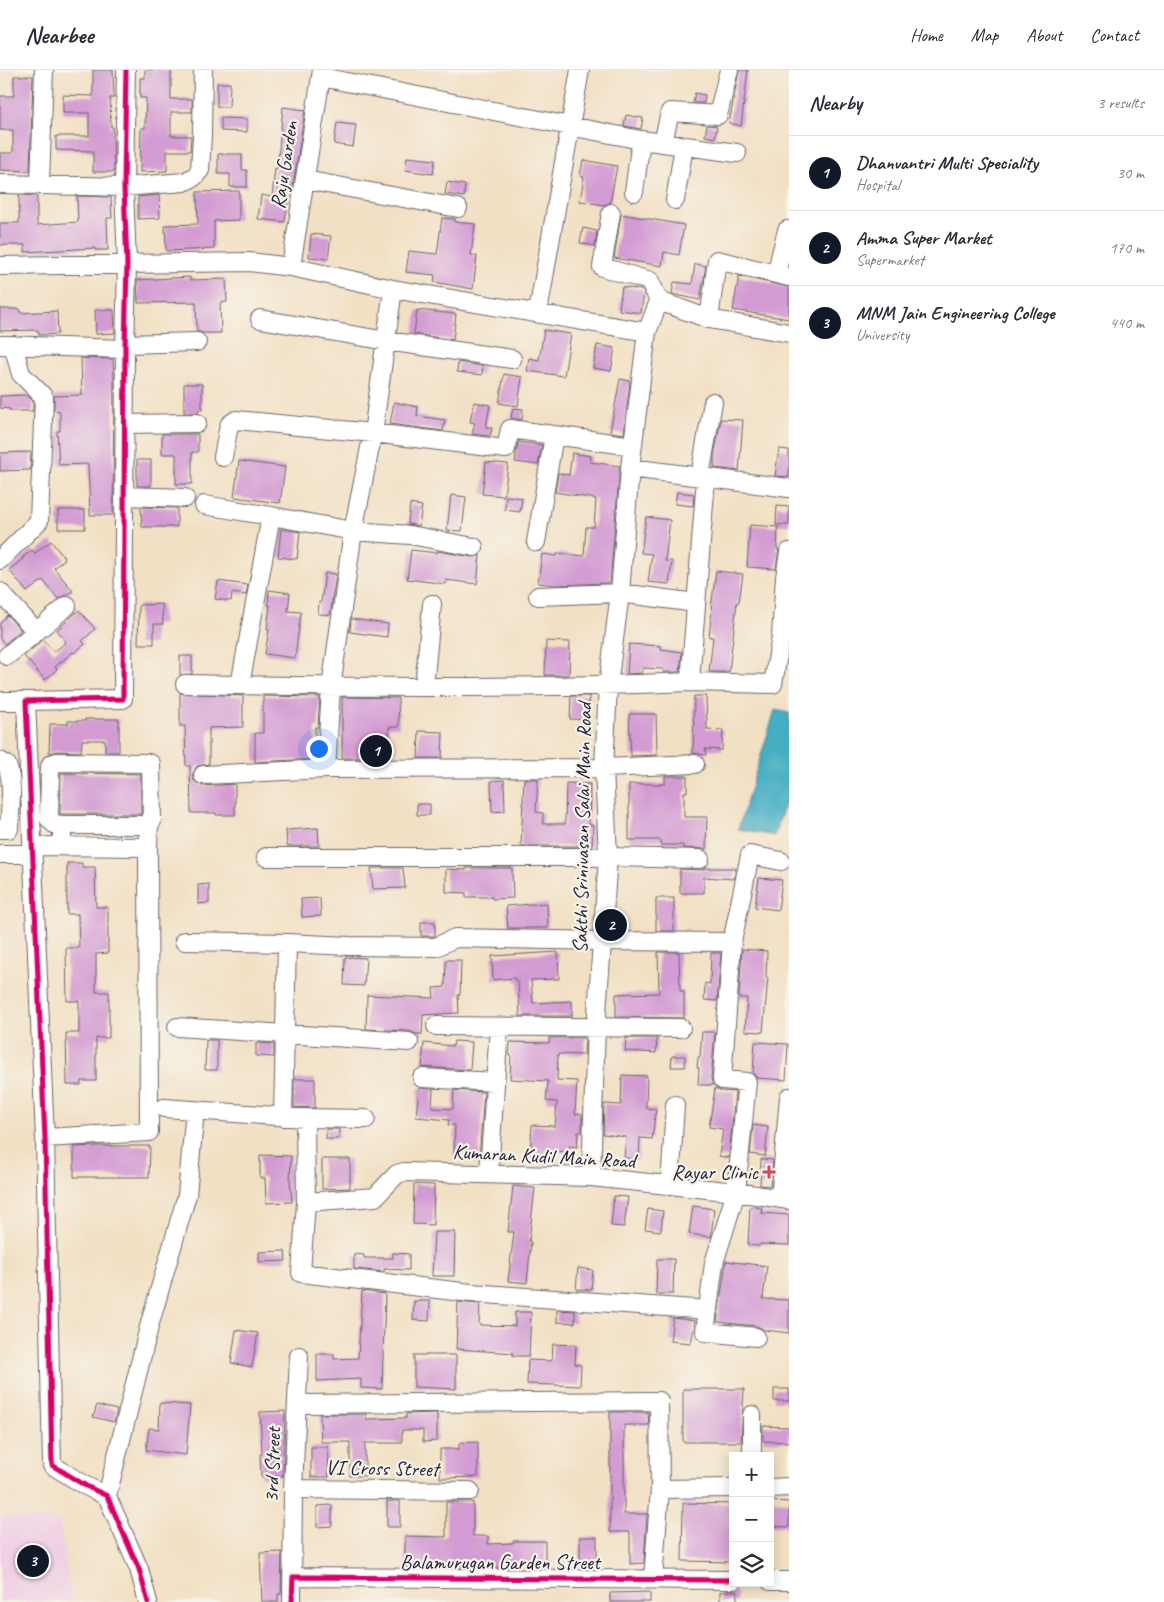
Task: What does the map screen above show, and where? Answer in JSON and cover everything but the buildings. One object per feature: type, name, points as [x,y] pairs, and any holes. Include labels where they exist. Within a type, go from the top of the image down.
[{"type":"street","points":[[40,184],[44,70]]},
{"type":"street","points":[[0,701],[123,699],[124,424],[127,264],[124,187],[126,70]]},
{"type":"street","points":[[0,184],[124,187],[184,182],[194,178],[200,170],[203,70]]},
{"type":"street","points":[[538,312],[580,70]]},
{"type":"street","points":[[663,143],[670,112],[718,115],[728,70]]},
{"type":"street","points":[[321,73],[641,140],[737,153]]},
{"type":"street","name":"Raju Garden","points":[[291,267],[321,73]]},
{"type":"street","points":[[634,192],[641,140]]},
{"type":"street","points":[[675,200],[684,146]]},
{"type":"street","points":[[305,180],[458,208]]},
{"type":"street","points":[[611,214],[602,267],[650,281],[659,301],[709,319],[789,333]]},
{"type":"street","points":[[709,319],[717,260],[782,275],[788,226]]},
{"type":"street","points":[[0,266],[249,262],[291,267],[393,289],[538,312],[647,332]]},
{"type":"street","points":[[326,769],[331,688],[353,531],[373,433],[393,289]]},
{"type":"street","name":"Sakthi Srinivasan Salai Main Road","points":[[590,1177],[596,1027],[608,857],[604,768],[608,686],[620,593],[630,468],[647,332],[659,301]]},
{"type":"street","points":[[260,319],[387,341],[512,359]]},
{"type":"street","points":[[0,560],[39,521],[44,397],[21,374],[6,345],[125,347],[197,342]]},
{"type":"street","points":[[690,682],[703,477],[713,402]]},
{"type":"street","points":[[223,457],[229,425],[236,420],[373,433],[506,449],[510,429],[633,446]]},
{"type":"street","points":[[124,424],[197,423]]},
{"type":"street","points":[[536,542],[554,435]]},
{"type":"street","points":[[630,468],[789,488]]},
{"type":"street","points":[[124,496],[185,498]]},
{"type":"street","points":[[204,504],[353,531],[410,535],[474,548]]},
{"type":"street","points":[[240,686],[271,516]]},
{"type":"street","points":[[185,684],[331,688],[608,686],[690,682],[773,684],[789,552]]},
{"type":"street","points":[[0,592],[36,631]]},
{"type":"street","points":[[538,596],[620,593],[696,603]]},
{"type":"street","points":[[424,687],[432,604]]},
{"type":"street","points":[[7,656],[67,606]]},
{"type":"street","points":[[26,701],[45,1138],[52,1465],[86,1486],[107,1496]]},
{"type":"street","points":[[0,761],[7,764],[10,772],[4,829],[4,854],[62,846],[148,847]]},
{"type":"street","points":[[45,1138],[148,1132],[148,847],[149,825],[152,821],[151,764],[56,762],[50,767],[49,819],[54,824],[149,825]]},
{"type":"street","points":[[203,775],[326,769],[604,768],[695,764]]},
{"type":"street","points":[[62,824],[62,846]]},
{"type":"street","points":[[756,1337],[705,1332],[714,1263],[736,1192],[746,1082],[722,1080],[732,942],[750,855],[781,861]]},
{"type":"street","points":[[266,857],[608,857],[700,859]]},
{"type":"street","points":[[184,941],[436,947],[455,938],[732,942]]},
{"type":"street","points":[[283,1117],[287,943]]},
{"type":"street","points":[[436,1026],[680,1028]]},
{"type":"street","points":[[177,1027],[409,1042]]},
{"type":"street","points":[[489,1174],[499,1027]]},
{"type":"street","points":[[422,1078],[495,1082]]},
{"type":"street","points":[[784,1199],[789,1097]]},
{"type":"street","points":[[670,1186],[675,1105]]},
{"type":"street","points":[[164,1108],[283,1117],[366,1119]]},
{"type":"street","points":[[148,1602],[139,1569],[107,1496],[150,1323],[187,1195],[195,1110]]},
{"type":"street","points":[[305,1118],[306,1202],[301,1273],[471,1293],[708,1310]]},
{"type":"street","name":"Kumaran Kudil Main Road","points":[[306,1202],[374,1197],[397,1174],[404,1172],[590,1177],[736,1192],[784,1199]]},
{"type":"street","name":"3rd Street","points":[[293,1577],[293,1489],[299,1356]]},
{"type":"street","points":[[297,1404],[659,1401],[660,1489],[653,1578]]},
{"type":"street","points":[[752,1415],[752,1452]]},
{"type":"street","points":[[660,1489],[729,1488]]},
{"type":"street","points":[[774,1488],[789,1488]]},
{"type":"street","name":"VI Cross Street","points":[[293,1489],[470,1491]]},
{"type":"street","points":[[292,1602],[293,1577]]},
{"type":"street","name":"Balamurugan Garden Street","points":[[293,1577],[729,1580]]},
{"type":"street","points":[[774,1581],[789,1582]]},
{"type":"shaded area","points":[[0,1517],[59,1519],[72,1602],[0,1602]]},
{"type":"water","points":[[775,710],[789,713],[789,793],[774,836],[738,829]]},
{"type":"cycle path","points":[[126,70],[124,187],[127,264],[123,699],[26,701],[45,1138],[52,1465],[86,1486],[107,1496],[139,1569],[148,1602]]},
{"type":"cycle path","points":[[292,1602],[293,1577],[729,1580]]},
{"type":"place","name":"Dhanvantri Multi Speciality","points":[[376,751]]},
{"type":"place","name":"Amma Super Market","points":[[611,925]]},
{"type":"place","name":"Rayar Clinic","points":[[769,1172]]},
{"type":"place","name":"MNM Jain Engineering College","points":[[33,1561]]}]
